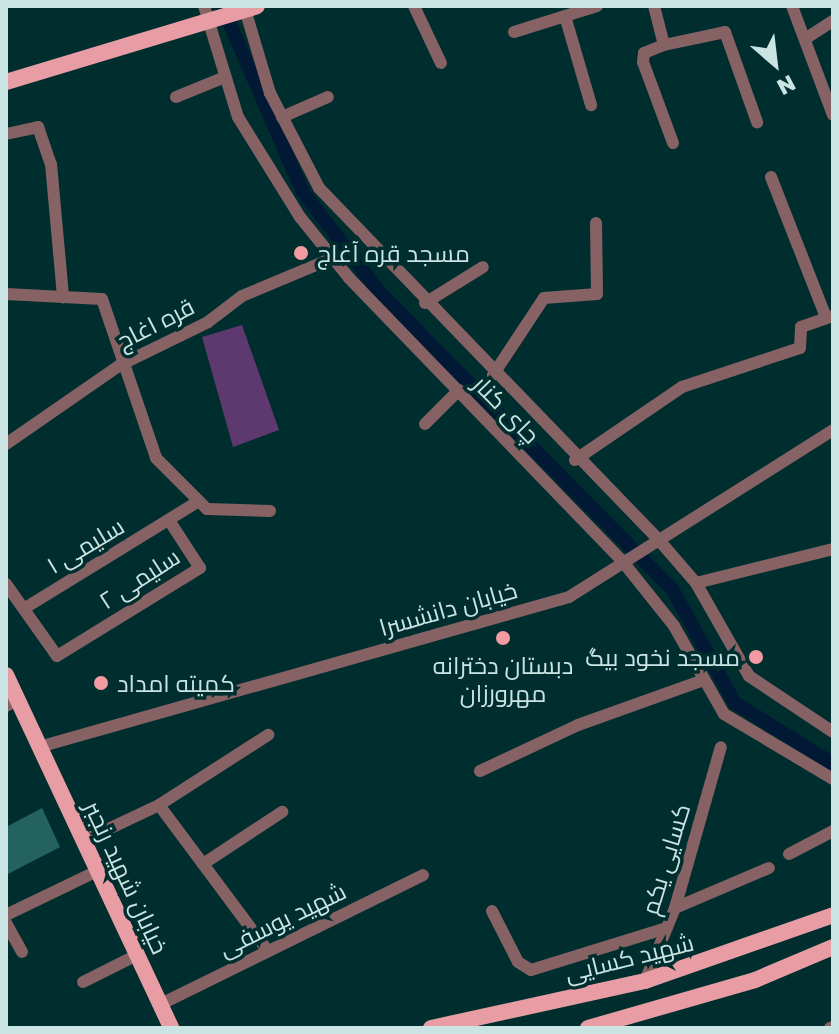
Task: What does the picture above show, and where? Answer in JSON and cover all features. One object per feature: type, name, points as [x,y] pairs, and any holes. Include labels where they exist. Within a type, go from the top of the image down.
[{"type":"main road","points":[[6,82],[206,14],[249,7]]},
{"type":"main road","name":"خیابان شهید رنجبر","points":[[6,675],[12,703],[39,747],[170,1027]]},
{"type":"main road","name":"شهید کسایی","points":[[431,1028],[645,981],[833,915]]},
{"type":"main road","points":[[588,1028],[644,1022],[833,947]]},
{"type":"street","points":[[414,6],[441,63]]},
{"type":"street","points":[[514,32],[597,6]]},
{"type":"street","points":[[654,6],[664,45]]},
{"type":"street","points":[[792,6],[833,115]]},
{"type":"street","name":"چای کنار","points":[[249,7],[282,117],[319,188],[575,460],[658,539],[696,583],[749,676],[833,732]]},
{"type":"street","name":"چای کنار","points":[[206,14],[238,117],[333,258],[623,562],[674,626],[724,714],[833,779]]},
{"type":"street","points":[[565,16],[591,105]]},
{"type":"street","points":[[805,39],[833,21]]},
{"type":"street","points":[[673,143],[643,62],[644,53],[664,45],[725,32],[757,122]]},
{"type":"street","points":[[176,97],[225,77]]},
{"type":"street","points":[[282,117],[328,97]]},
{"type":"street","points":[[6,134],[38,127],[51,164],[63,297]]},
{"type":"street","points":[[575,460],[682,387],[800,348],[801,327],[829,316],[771,177]]},
{"type":"street","points":[[493,375],[544,298],[597,294],[596,223]]},
{"type":"street","name":"قره اغاج","points":[[6,444],[120,365],[208,322],[242,296],[333,258]]},
{"type":"street","points":[[425,303],[483,267]]},
{"type":"street","points":[[6,294],[102,299],[120,365],[156,458],[196,503],[270,511]]},
{"type":"street","points":[[425,424],[459,390]]},
{"type":"street","name":"خیابان دانشسرا","points":[[39,747],[569,597],[833,430]]},
{"type":"street","name":"سلیمی ۱","points":[[25,608],[196,503]]},
{"type":"street","name":"سلیمی ۲","points":[[25,608],[57,656],[200,568],[169,520]]},
{"type":"street","points":[[696,583],[833,549]]},
{"type":"street","points":[[6,584],[25,608]]},
{"type":"street","points":[[480,771],[578,725],[704,680]]},
{"type":"street","points":[[83,841],[159,805],[268,735]]},
{"type":"street","name":"کسایی یکم","points":[[645,981],[675,908],[721,747]]},
{"type":"street","points":[[159,805],[268,951]]},
{"type":"street","points":[[203,864],[282,812]]},
{"type":"street","points":[[789,854],[833,831]]},
{"type":"street","points":[[675,908],[769,868]]},
{"type":"street","points":[[6,915],[97,871]]},
{"type":"street","name":"شهید یوسفی","points":[[161,1004],[423,875]]},
{"type":"street","points":[[492,911],[518,962],[531,970],[667,928]]},
{"type":"street","points":[[6,923],[22,952]]},
{"type":"street","points":[[83,982],[137,955]]},
{"type":"shaded area","points":[[242,325],[279,430],[233,447],[202,337]]},
{"type":"building","points":[[42,808],[60,847],[6,875],[6,827]]},
{"type":"waterway","points":[[222,6],[303,192],[381,294],[672,589],[735,703],[833,764]]},
{"type":"place","name":"مسجد قره آغاج","points":[[301,253]]},
{"type":"place","name":"دبستان دخترانه مهرورزان","points":[[503,638]]},
{"type":"place","name":"مسجد نخود‌ بیگ","points":[[756,657]]},
{"type":"place","name":"کمیته امداد","points":[[101,683]]}]
